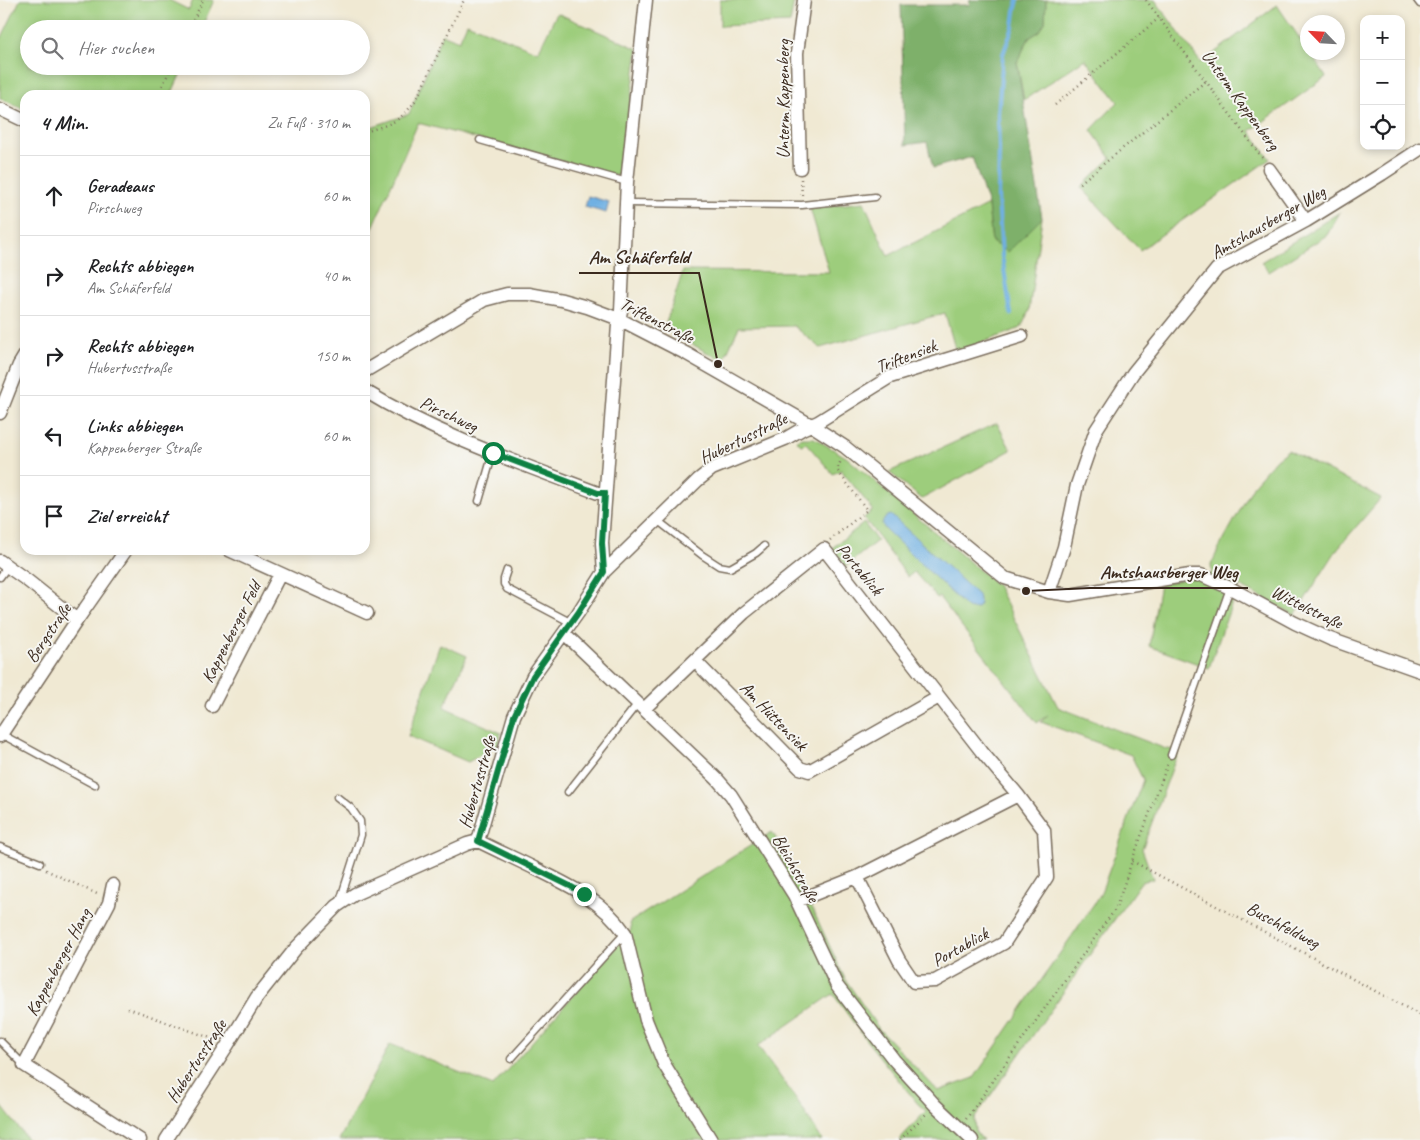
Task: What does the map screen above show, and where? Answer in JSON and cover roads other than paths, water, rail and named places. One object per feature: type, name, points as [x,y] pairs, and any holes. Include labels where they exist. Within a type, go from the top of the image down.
[{"type":"street","points":[[604,572],[602,543],[605,493],[628,182],[646,0]]},
{"type":"street","name":"Unterm Kappenberg","points":[[800,168],[797,53],[804,0]]},
{"type":"street","points":[[0,109],[20,119]]},
{"type":"street","name":"Amtshausberger Weg","points":[[1049,592],[1064,548],[1077,485],[1096,430],[1133,373],[1217,269],[1306,222],[1420,148]]},
{"type":"street","name":"Unterm Kappenberg","points":[[1269,168],[1306,222]]},
{"type":"street","name":"Triftenstraße","points":[[370,368],[484,300],[507,294],[529,294],[587,307],[619,319],[686,354],[845,447],[1005,578]]},
{"type":"street","name":"Triftensiek","points":[[811,426],[890,377],[1022,336]]},
{"type":"street","points":[[0,413],[20,364]]},
{"type":"street","name":"Pirschweg","points":[[370,394],[493,453],[598,493],[605,493]]},
{"type":"street","name":"Hubertusstraße","points":[[166,1140],[257,997],[296,948],[337,906],[355,894],[467,844],[478,841],[514,716],[533,676],[567,629],[604,572],[712,468],[785,440],[802,429],[811,426]]},
{"type":"street","name":"Portablick","points":[[641,706],[695,661],[744,613],[824,549],[1044,830],[1047,877],[1004,943],[935,981],[914,982],[899,960],[857,877]]},
{"type":"street","name":"Bergstraße","points":[[1,735],[4,718],[122,555]]},
{"type":"street","points":[[240,555],[367,612]]},
{"type":"street","points":[[4,564],[77,620]]},
{"type":"street","name":"Kappenberger Feld","points":[[212,706],[280,574]]},
{"type":"street","name":"Wittelstraße","points":[[1005,578],[1049,592],[1070,595],[1190,575],[1202,575],[1330,640],[1420,671]]},
{"type":"street","name":"Bleichstraße","points":[[567,629],[731,795],[797,901],[837,986],[894,1060],[935,1105],[972,1140]]},
{"type":"street","name":"Am Hüttensiek","points":[[695,661],[800,768],[809,771],[939,697]]},
{"type":"street","points":[[797,901],[857,877],[1018,795]]},
{"type":"street","points":[[478,841],[584,894],[617,921],[625,933],[646,1020],[664,1064],[710,1140]]},
{"type":"street","name":"Kappenberger Hang","points":[[24,1065],[109,903],[113,886]]},
{"type":"street","points":[[24,1065],[140,1140]]},
{"type":"lane","points":[[1417,0],[1420,4]]},
{"type":"lane","points":[[480,140],[628,182]]},
{"type":"lane","points":[[627,203],[802,205],[875,197]]},
{"type":"lane","points":[[478,501],[493,453]]},
{"type":"lane","points":[[657,520],[719,566],[730,568],[756,553],[764,546]]},
{"type":"lane","points":[[0,576],[4,564]]},
{"type":"lane","points":[[508,570],[504,579],[505,587],[566,620],[567,629]]},
{"type":"lane","points":[[1171,755],[1230,588]]},
{"type":"lane","points":[[568,792],[641,706]]},
{"type":"lane","points":[[1,735],[95,785]]},
{"type":"lane","points":[[337,797],[352,808],[360,821],[361,835],[343,893],[337,906]]},
{"type":"lane","points":[[0,846],[40,863]]},
{"type":"lane","points":[[511,1059],[625,933]]},
{"type":"lane","points":[[0,1041],[24,1065]]},
{"type":"water","points":[[588,196],[609,202],[606,213],[585,207]]},
{"type":"water","points":[[891,515],[978,595],[980,604],[977,608],[967,608],[885,529],[882,524],[884,519]]},
{"type":"waterway","points":[[1011,314],[1002,256],[998,197],[998,114],[1003,54],[1013,27],[1018,0]]},
{"type":"place","name":"Am Schäferfeld","points":[[718,364]]},
{"type":"place","name":"Amtshausberger Weg","points":[[1026,591]]}]
